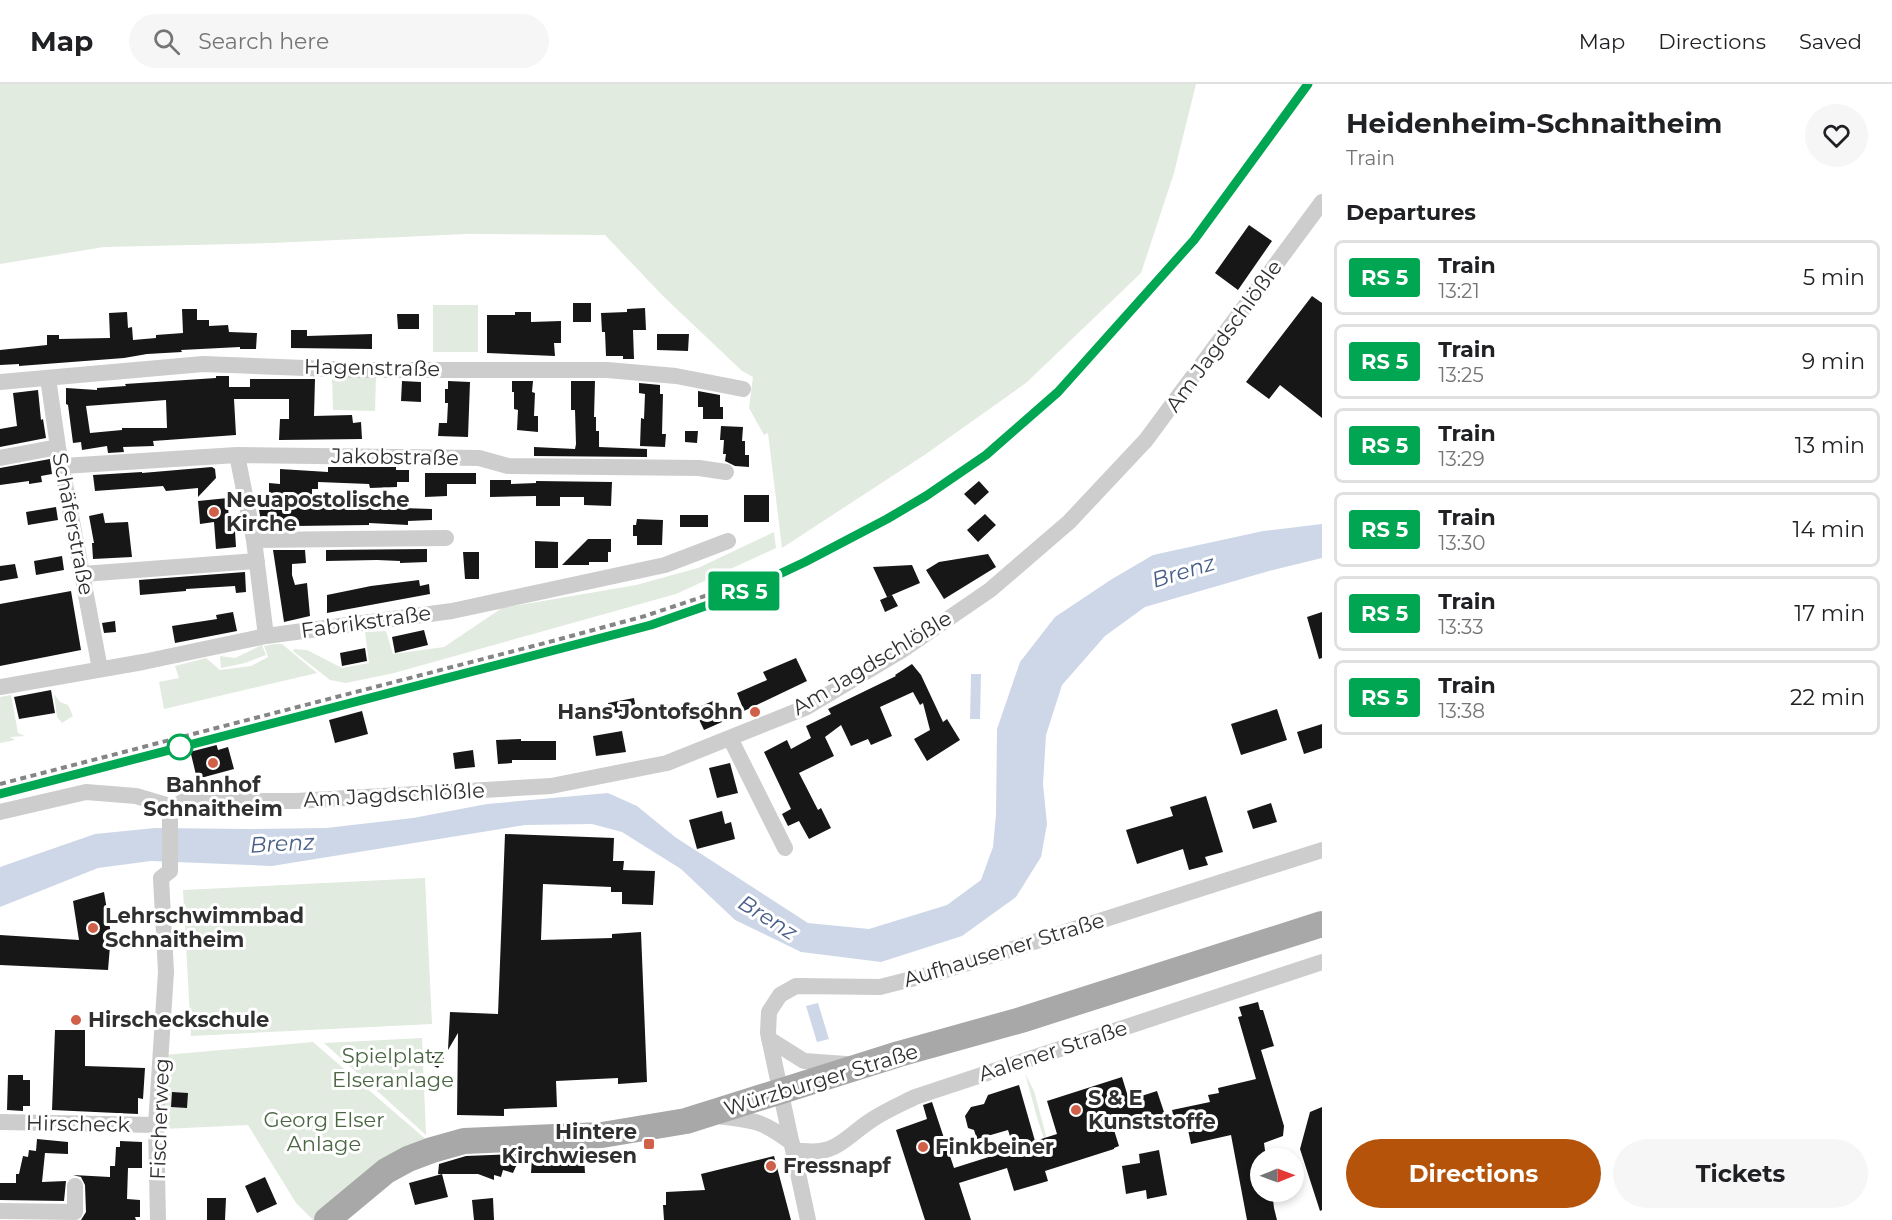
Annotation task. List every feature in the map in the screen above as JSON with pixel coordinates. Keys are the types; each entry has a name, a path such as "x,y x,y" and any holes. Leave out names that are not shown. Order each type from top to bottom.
{"main road":[{"name":"Würzburger Straße","path":"332,1219 386,1171 432,1150 464,1141 602,1135 686,1121 868,1064 1021,1020 1322,924"}],"street":[{"name":"Am Jagdschlößle","path":"0,812 86,792 136,796 171,813 184,801 296,801 551,786 668,763 807,707 901,651 990,590 1069,522 1146,440 1322,202"},
{"name":"Hagenstraße","path":"0,382 202,364 356,370 607,370 676,376 743,389"},
{"name":"Schäferstraße","path":"48,378 58,447 100,669"},
{"path":"0,458 58,447"},
{"path":"237,454 254,540 267,636"},
{"name":"Jakobstraße","path":"63,466 237,454 479,458 508,466 699,468 726,472"},
{"path":"254,540 446,538"},
{"name":"Fabrikstraße","path":"0,687 267,636 463,608 665,565 728,541"},
{"path":"83,574 256,561"},
{"path":"730,738 785,848"},
{"name":"Fischerweg","path":"158,1220 156,1125 166,972 161,878 170,871 171,813"},
{"name":"Aufhausener Straße","path":"781,1093 768,1033 769,1012 780,995 796,986 880,987 943,971 1322,850"},
{"name":"Aalener Straße","path":"793,1147 824,1152 836,1148 871,1120 915,1097 1322,963"},
{"path":"769,1039 804,1061 868,1064"},
{"path":"781,1093 808,1220"},
{"path":"707,1115 763,1123 793,1147"},
{"name":"Hirscheck","path":"0,1122 156,1125"},
{"path":"0,1211 75,1212 75,1186"}],"green space":[{"path":"0,84 1196,84 1174,173 1141,273 1026,383 926,454 782,548 768,433 764,435 749,408 753,377 742,371 662,295 605,235 467,234 272,243 104,247 0,264"},
{"path":"433,305 478,305 478,352 433,352"},
{"path":"332,376 376,376 375,411 333,410"},
{"path":"774,532 776,548 676,594 394,673 346,683 330,680 293,651 294,649 307,650 342,668 369,663 365,632 386,631 393,654 444,647 502,608 636,585 698,568"},
{"path":"282,644 317,673 164,709 159,682 179,678 175,666 206,658 220,670 251,666 268,657 264,646"},
{"path":"262,645 266,655 245,663 221,668 220,656 235,658"},
{"path":"54,694 60,702 68,705 73,716 62,723 57,717"},
{"path":"11,695 18,733 25,736 10,737 15,740 0,743 0,697"},
{"path":"425,878 432,1024 191,1036 183,890"},
{"name":"Spielplatz Elseranlage","path":"422,1038 426,1135 324,1043"},
{"name":"Georg Elser Anlage","path":"313,1042 429,1142 324,1220 313,1220 296,1203 248,1125 164,1129 164,1055"},
{"path":"1025,1073 1034,1091 1056,1173 1038,1121"}],"water":[{"name":"Brenz","path":"1322,524 1322,558 1145,607 1105,636 1062,685 1046,735 1043,784 1047,824 1041,857 1016,897 962,936 881,962 801,952 735,920 681,869 622,832 592,824 525,825 272,866 151,861 98,868 0,907 0,867 95,834 155,828 326,828 413,818 487,804 608,793 637,806 675,837 808,923 869,929 947,905 981,880 993,847 996,814 997,729 1020,662 1055,617 1153,555 1263,531"},
{"path":"971,674 981,674 980,719 970,719"},
{"path":"818,1003 829,1039 817,1042 806,1006"}],"building":[{"path":"1249,225 1272,241 1238,290 1215,273"},
{"path":"1312,296 1322,303 1322,418 1280,385 1269,399 1246,382"},
{"path":"573,303 591,303 591,322 573,322"},
{"path":"645,308 646,330 633,330 634,359 623,359 623,356 606,356 601,313 627,312 627,309"},
{"path":"182,309 197,309 197,320 209,320 209,326 228,325 229,332 257,333 256,349 240,349 240,347 181,350 182,352 124,358 19,366 19,364 0,365 0,350 47,345 47,335 59,335 59,339 110,338 109,313 127,312 128,328 132,327 133,340 183,333"},
{"path":"515,312 531,312 531,322 561,321 561,343 554,343 555,356 487,353 487,315 515,315"},
{"path":"397,314 419,314 419,329 398,329"},
{"path":"291,330 307,330 307,336 372,334 372,349 291,348"},
{"path":"657,334 689,334 688,351 657,350"},
{"path":"216,376 229,376 229,387 250,387 250,379 315,379 314,416 352,415 353,423 361,422 362,439 279,440 280,419 289,419 289,399 234,399 236,435 153,441 154,446 123,447 124,452 108,453 107,446 82,450 81,442 73,443 66,404 66,388 97,390 97,388 126,386 125,384 216,378","holes":["166,400 167,428 122,428 122,430 90,433 86,406"]},
{"path":"402,381 421,382 421,402 401,401"},
{"path":"448,381 470,382 468,437 438,436 439,423 447,423 448,403 445,403 445,389 448,389"},
{"path":"512,381 533,381 534,416 538,416 538,432 517,430 518,410 514,409"},
{"path":"571,381 595,381 594,417 596,417 596,431 599,431 599,447 647,449 647,457 534,456 534,447 575,449 575,410 571,410"},
{"path":"639,383 660,385 660,394 663,394 662,434 666,434 665,447 640,446 645,394 639,393"},
{"path":"38,390 41,420 43,419 46,438 0,447 0,429 17,426 13,393"},
{"path":"698,391 720,395 723,419 703,419 703,407 698,407"},
{"path":"721,426 743,427 742,441 745,441 745,455 749,455 749,467 735,466 725,461 724,440 720,440"},
{"path":"685,431 698,431 697,443 685,442"},
{"path":"50,459 52,474 41,476 42,482 29,484 29,481 0,485 0,468"},
{"path":"212,467 215,469 216,478 198,497 198,488 166,491 163,486 95,491 93,475"},
{"path":"328,467 396,467 396,470 409,470 409,482 397,482 397,487 370,488 369,484 318,482 318,489 312,489 312,505 432,509 432,520 408,521 408,525 369,523 369,525 295,526 295,524 269,524 269,522 261,521 259,510 269,510 269,483 280,484 280,469 328,472"},
{"path":"425,473 476,473 476,484 447,484 447,496 425,497"},
{"path":"490,480 511,480 511,484 536,483 536,481 612,482 611,506 584,505 584,497 560,497 560,506 536,506 536,496 490,497"},
{"path":"979,481 989,492 975,505 964,494"},
{"path":"744,495 769,495 769,522 744,522"},
{"path":"228,498 229,531 235,531 236,547 216,549 214,522 200,524 198,501"},
{"path":"56,507 58,520 28,525 26,512"},
{"path":"103,513 105,523 128,522 132,557 93,559 92,543 94,543 89,516"},
{"path":"985,514 996,525 978,542 967,530"},
{"path":"680,515 708,515 708,527 680,527"},
{"path":"637,519 663,520 662,545 637,545 637,536 633,536 633,525 636,525"},
{"path":"588,539 611,539 608,562 562,565"},
{"path":"535,541 558,542 558,568 535,568"},
{"path":"427,549 427,562 326,561 326,550"},
{"path":"273,550 305,550 306,563 292,564 292,575 295,585 307,583 310,616 284,622"},
{"path":"463,552 479,552 479,579 465,579"},
{"path":"988,554 996,567 944,599 926,570 939,562"},
{"path":"62,556 64,570 36,575 34,561"},
{"path":"15,564 18,578 0,581 0,566"},
{"path":"912,565 920,583 887,597 873,567"},
{"path":"245,572 246,592 236,593 235,586 140,595 139,580"},
{"path":"419,580 420,586 429,584 430,594 327,613 327,595 371,586"},
{"path":"71,591 81,650 0,666 0,604"},
{"path":"892,595 898,606 885,612 880,600"},
{"path":"233,612 237,631 175,643 172,626 217,619 216,615"},
{"path":"1322,612 1322,658 1319,659 1307,617"},
{"path":"115,621 116,632 104,633 102,623"},
{"path":"424,630 428,645 395,653 392,637"},
{"path":"365,648 367,661 342,666 340,653"},
{"path":"796,658 807,681 744,711 737,693 767,680 763,672"},
{"path":"912,664 921,675 943,722 947,719 960,740 927,761 914,739 930,730 923,703 920,705 913,692 880,707 892,736 871,745 868,739 851,746 841,725 825,737 834,756 799,773 818,810 821,808 831,828 809,839 799,821 788,826 782,814 791,809 764,752 787,740 791,749 811,738 806,726 831,714 828,709 896,676"},
{"path":"51,690 55,713 19,719 14,697"},
{"path":"634,698 636,709 610,714 608,703"},
{"path":"713,701 722,722 704,730 694,709"},
{"path":"1277,709 1287,740 1241,755 1231,724"},
{"path":"362,711 368,734 335,743 329,720"},
{"path":"1322,724 1322,748 1304,754 1297,732"},
{"path":"622,731 626,752 596,756 593,736"},
{"path":"521,739 521,741 556,741 556,760 512,760 512,763 498,764 496,740"},
{"name":"Bahnhof Schnaitheim","path":"216,743 218,750 228,747 234,769 197,779 190,750"},
{"path":"473,750 475,767 455,769 453,753"},
{"path":"730,763 738,793 717,798 709,768"},
{"path":"1206,796 1223,852 1205,857 1208,865 1189,870 1183,849 1137,864 1126,830 1173,816 1170,807"},
{"path":"1271,803 1277,822 1253,829 1247,811"},
{"path":"722,811 725,824 731,822 735,839 697,849 689,820"},
{"path":"505,834 614,838 613,861 624,861 623,870 655,871 653,905 622,904 622,892 611,892 611,887 543,884 541,940 612,938 612,934 641,932 647,1082 618,1084 618,1078 556,1081 557,1107 504,1109 504,1116 457,1115 458,1033 448,1050 450,1012 498,1014"},
{"path":"104,892 111,934 108,970 0,965 0,935 79,940 73,901"},
{"path":"1258,1002 1260,1010 1263,1010 1274,1046 1261,1050 1284,1126 1283,1136 1264,1143 1265,1148 1250,1148 1250,1202 1273,1202 1277,1220 1247,1220 1231,1135 1191,1144 1186,1120 1175,1122 1172,1110 1210,1102 1208,1095 1219,1093 1218,1088 1256,1079 1238,1017 1242,1016 1239,1007"},
{"path":"55,1030 85,1030 85,1066 145,1068 143,1099 138,1098 138,1114 52,1110"},
{"path":"434,1052 444,1058 438,1068 428,1063"},
{"path":"8,1075 23,1075 23,1080 30,1080 30,1106 23,1106 23,1111 7,1110"},
{"path":"1122,1077 1129,1100 1157,1091 1165,1115 1114,1130 1119,1146 1045,1171 1048,1181 1014,1191 1007,1168 959,1183 971,1220 925,1220 896,1130 927,1119 923,1105 932,1102 954,1168 1014,1149 1008,1130 977,1139 974,1130 968,1128 965,1116 971,1107 984,1104 988,1095 1019,1085 1035,1141 1057,1134 1047,1101"},
{"path":"172,1092 188,1093 187,1108 171,1107"},
{"path":"1322,1107 1322,1210 1320,1211 1304,1161 1304,1148 1300,1148 1310,1112"},
{"path":"37,1139 68,1142 68,1154 45,1153 42,1182 66,1181 64,1201 0,1200 0,1183 16,1183 16,1174 19,1174 23,1156 28,1157 29,1150 36,1151"},
{"path":"120,1141 142,1142 142,1168 128,1168 127,1199 140,1200 140,1217 135,1217 136,1220 81,1220 86,1212 85,1185 81,1177 73,1175 110,1177 110,1166 115,1166 116,1147 120,1147"},
{"path":"1159,1150 1167,1195 1147,1199 1146,1190 1126,1194 1122,1166 1140,1163 1139,1154"},
{"path":"521,1155 513,1173 503,1170 501,1177 494,1175 494,1180 478,1174 438,1174 439,1164 466,1156"},
{"path":"774,1156 791,1220 664,1220 663,1205 666,1205 666,1192 705,1190 701,1174"},
{"path":"532,1158 584,1158 585,1173 531,1173"},
{"path":"442,1174 448,1197 415,1205 409,1183"},
{"path":"265,1177 277,1204 257,1213 245,1186"},
{"path":"207,1198 226,1198 225,1220 207,1220"},
{"path":"493,1198 494,1220 474,1220 472,1200"}],"railway":[{"path":"0,794 650,625 731,597 868,530 925,496 986,455 1058,392 1194,240 1308,84"},
{"path":"0,784 549,642 645,616 735,586"}],"train":[{"path":"0,794 651,625 731,597 868,530 926,496 986,455 1058,392 1194,240 1308,84"}],"place":[{"name":"Neuapostolische Kirche","path":"214,512"},
{"name":"Hans Jontofsohn","path":"755,712"},
{"name":"Bahnhof Schnaitheim","path":"213,763"},
{"name":"Lehrschwimmbad Schnaitheim","path":"93,928"},
{"name":"Hirscheckschule","path":"76,1020"},
{"name":"S & E Kunststoffe","path":"1076,1110"},
{"name":"Hintere Kirchwiesen","path":"649,1144"},
{"name":"Finkbeiner","path":"923,1147"},
{"name":"Fressnapf","path":"771,1166"}]}
